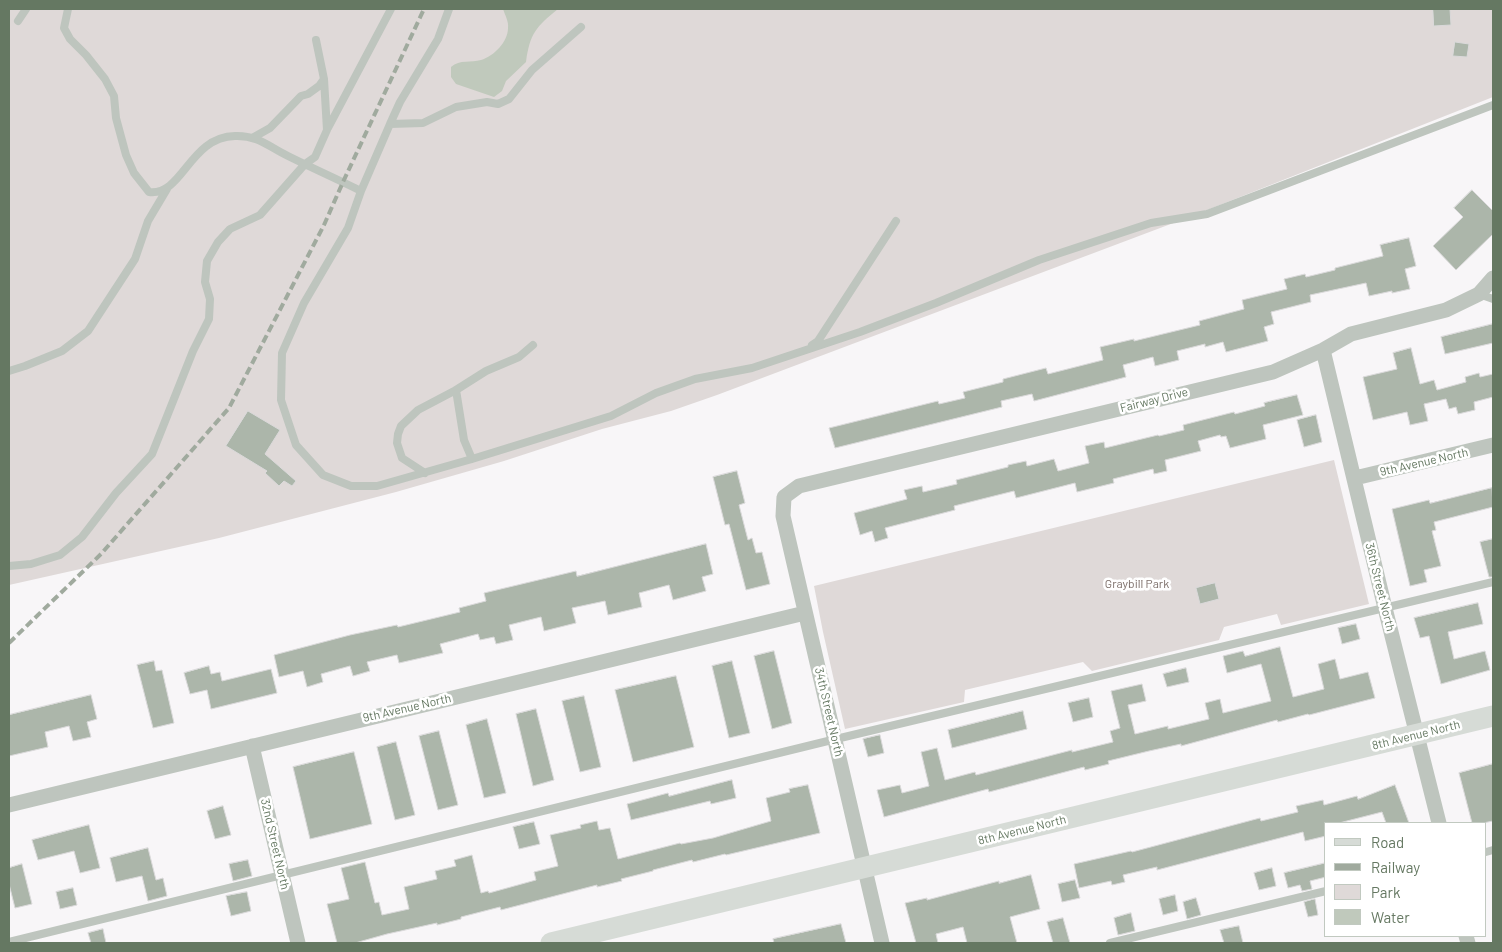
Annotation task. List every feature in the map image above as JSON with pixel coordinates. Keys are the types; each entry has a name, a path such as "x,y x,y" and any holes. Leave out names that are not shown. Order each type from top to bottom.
{"street":[{"name":"Fairway Drive","path":"799,486 1273,372 1323,350 1351,334 1446,310 1486,296 1493,278"},
{"name":"36th Street North","path":"1323,350 1439,822"},
{"name":"9th Avenue North","path":"1355,478 1493,445"},
{"name":"34th Street North","path":"799,486 784,497 783,516 882,943"},
{"name":"9th Avenue North","path":"9,805 805,613"},
{"name":"8th Avenue North","path":"551,943 1493,716"},
{"name":"32nd Street North","path":"252,746 298,943"}],"lane":[{"path":"18,21 26,9"},
{"path":"68,9 64,28 70,40 86,55 105,79 114,96 116,118 126,155 134,173 149,192 156,193 167,189"},
{"path":"9,566 31,564 60,555 82,538 116,492 152,454 193,351 209,319 210,299 205,282 207,262 218,242 230,230 260,215 305,164 315,157 327,130 391,9"},
{"path":"449,9 438,39 400,102 361,191 348,228 304,303 282,353 281,400 296,445 323,475 351,486 377,486 611,416 656,394 694,379 752,368 860,332 936,304 1039,260 1151,223 1207,214 1493,104"},
{"path":"390,124 423,123 456,107 487,102 498,104 509,99 532,70 580,27"},
{"path":"316,40 324,79 327,130"},
{"path":"254,137 270,128 300,96 308,94 319,86 324,79"},
{"path":"9,371 62,351 88,331 135,259 148,221 167,189 191,160 216,139 234,136 254,137 288,156 361,191"},
{"path":"806,349 818,341 896,221"},
{"path":"425,473 402,458 397,443 401,426 418,410 456,390 486,371 519,357 533,345"},
{"path":"456,390 464,440 472,459"},
{"path":"9,942 836,739 1493,582"},
{"path":"1110,943 1324,891"}],"green space":[{"path":"9,9 1493,9 1493,97 1192,216 671,411 602,429 504,461 396,492 219,538 9,585"},
{"name":"Graybill Park","path":"1334,460 1369,604 1281,625 1277,614 1224,627 1219,640 1092,671 1083,662 965,690 964,702 845,729 814,586"}],"water":[{"path":"503,9 558,9 535,31 526,62 506,81 502,91 494,97 456,84 451,77 451,67 458,63 486,58 503,43 508,26"}],"building":[{"path":"1433,9 1450,9 1451,25 1434,26"},
{"path":"1455,42 1469,44 1467,57 1453,56"},
{"path":"1472,190 1493,211 1493,234 1456,270 1433,246 1463,217 1454,208"},
{"path":"1409,238 1416,266 1405,269 1410,289 1369,296 1366,283 1310,295 1311,302 1271,312 1274,324 1264,327 1268,341 1226,352 1223,342 1205,347 1205,344 1177,351 1179,360 1155,366 1153,357 1123,365 1126,377 1034,401 1032,394 1001,401 1002,407 835,448 829,428 938,401 939,404 965,398 963,392 1003,382 1003,379 1046,368 1048,374 1103,360 1100,347 1200,325 1199,321 1244,309 1242,300 1287,289 1284,279 1305,274 1306,277 1383,256 1380,245"},
{"path":"1493,324 1493,343 1445,354 1441,337"},
{"path":"1411,348 1420,384 1434,380 1437,390 1466,382 1465,377 1479,373 1480,377 1493,374 1493,397 1474,402 1475,410 1458,414 1456,407 1449,409 1446,399 1424,404 1428,421 1410,425 1407,412 1373,420 1363,377 1397,369 1393,353"},
{"path":"1297,395 1303,415 1263,425 1266,439 1230,448 1226,436 1221,437 1220,435 1198,441 1201,451 1165,460 1167,471 1154,474 1153,469 1113,479 1114,483 1077,492 1075,483 1016,498 1014,491 954,506 955,510 885,528 888,538 875,542 872,531 860,535 854,513 907,499 904,490 922,486 923,492 957,484 956,480 1026,461 1027,466 1054,459 1058,471 1089,463 1085,446 1104,442 1105,448 1184,430 1183,425 1234,412 1235,414 1265,406 1264,403"},
{"path":"248,411 280,430 265,454 296,481 292,486 284,481 279,486 265,473 267,471 226,446"},
{"path":"1316,415 1322,442 1304,447 1297,420"},
{"path":"737,471 745,503 739,505 748,540 752,538 756,553 762,552 770,584 746,590 729,524 725,525 713,477"},
{"path":"1492,488 1493,507 1434,522 1436,530 1432,531 1441,566 1424,570 1427,582 1410,586 1392,509 1429,500 1430,503"},
{"path":"1493,539 1493,577 1489,577 1480,542"},
{"path":"706,544 713,574 702,577 706,591 673,600 669,585 639,593 642,607 608,615 605,601 572,608 576,623 544,631 541,617 509,625 513,640 496,644 494,637 480,640 478,634 440,644 443,653 399,663 397,655 367,662 370,671 353,676 350,666 321,674 323,682 307,687 303,671 279,677 274,655 350,635 397,625 398,627 460,612 459,608 486,601 484,593 576,571 577,576"},
{"path":"1215,583 1219,599 1200,604 1196,588"},
{"path":"1478,603 1483,624 1448,632 1454,659 1485,651 1490,670 1441,684 1429,636 1420,638 1414,618"},
{"path":"1356,624 1360,639 1342,644 1338,628"},
{"path":"1280,647 1293,697 1324,689 1318,664 1335,659 1340,679 1368,672 1375,698 1278,722 1277,720 1181,746 1181,744 1108,761 1109,764 1085,770 1084,767 989,792 988,789 884,817 877,790 900,785 902,793 929,786 921,752 937,748 945,780 975,772 976,775 1072,750 1072,752 1113,742 1110,731 1120,728 1111,691 1142,684 1146,701 1128,705 1135,734 1168,726 1168,729 1209,719 1205,703 1220,699 1223,713 1271,701 1261,664 1227,673 1223,656 1243,651 1245,656"},
{"path":"774,651 792,723 772,729 754,656"},
{"path":"154,661 156,671 162,670 174,723 153,728 137,665"},
{"path":"732,661 750,733 729,738 712,666"},
{"path":"209,666 211,674 220,672 222,681 271,669 277,693 211,709 207,690 190,694 184,673"},
{"path":"1186,668 1189,682 1167,687 1163,674"},
{"path":"676,676 694,747 633,762 615,690"},
{"path":"91,695 97,719 87,722 91,737 73,741 69,726 45,732 48,747 9,756 9,715"},
{"path":"584,696 601,767 580,772 562,701"},
{"path":"1089,698 1093,717 1073,722 1068,703"},
{"path":"536,709 554,780 533,786 516,714"},
{"path":"1023,711 1027,729 952,748 948,730"},
{"path":"487,719 506,793 484,798 466,725"},
{"path":"439,731 458,805 438,810 419,736"},
{"path":"880,735 884,753 868,757 863,739"},
{"path":"396,742 415,815 395,820 377,747"},
{"path":"354,752 372,824 310,839 293,767"},
{"path":"1493,764 1493,821 1472,822 1459,773"},
{"path":"732,780 736,798 711,804 710,801 631,820 627,804 668,793 669,796"},
{"path":"808,785 820,833 693,862 692,860 621,879 622,881 597,887 597,885 501,910 500,907 437,925 437,923 355,943 337,943 327,904 349,899 341,868 365,862 375,903 379,902 382,915 409,909 404,887 437,879 435,871 456,866 454,860 472,855 481,893 488,891 489,893 536,880 534,872 558,866 550,835 581,828 580,825 597,821 599,830 610,828 618,859 680,843 713,838 771,821 766,798 790,792 789,789"},
{"path":"1395,785 1409,822 1386,822 1382,812 1343,822 1324,822 1324,836 1305,841 1303,832 1157,870 1157,867 1123,875 1125,882 1112,885 1111,881 1079,888 1074,864 1132,852 1260,818 1261,821 1298,812 1296,806 1323,800 1324,805 1357,796 1358,799"},
{"path":"223,806 231,835 215,839 207,811"},
{"path":"534,822 540,844 519,849 513,827"},
{"path":"89,825 100,868 80,873 74,851 38,860 32,840"},
{"path":"148,848 156,880 163,878 167,896 148,901 142,876 116,882 110,858"},
{"path":"248,860 252,876 233,881 229,864"},
{"path":"1324,863 1324,878 1310,881 1312,889 1302,891 1300,885 1288,888 1284,873"},
{"path":"22,864 32,904 15,908 9,884 9,868"},
{"path":"1272,868 1276,886 1259,890 1254,873"},
{"path":"1031,875 1040,909 1010,917 1017,943 967,943 963,927 936,934 938,943 916,943 905,903 927,898 927,900 999,881 999,883"},
{"path":"1075,880 1080,898 1062,902 1058,884"},
{"path":"73,888 77,905 60,909 56,892"},
{"path":"247,892 251,911 231,916 226,896"},
{"path":"1175,895 1178,911 1163,915 1159,899"},
{"path":"1196,898 1201,915 1187,919 1183,902"},
{"path":"1315,899 1318,915 1308,917 1304,902"},
{"path":"1131,913 1135,931 1118,935 1114,918"},
{"path":"1063,918 1070,943 1053,943 1047,922"},
{"path":"841,924 846,943 774,943 773,939"},
{"path":"1239,926 1243,943 1224,943 1220,930"},
{"path":"103,929 106,943 91,943 88,933"}],"railway":[{"path":"9,643 101,554 229,408 324,225 424,9"}]}
